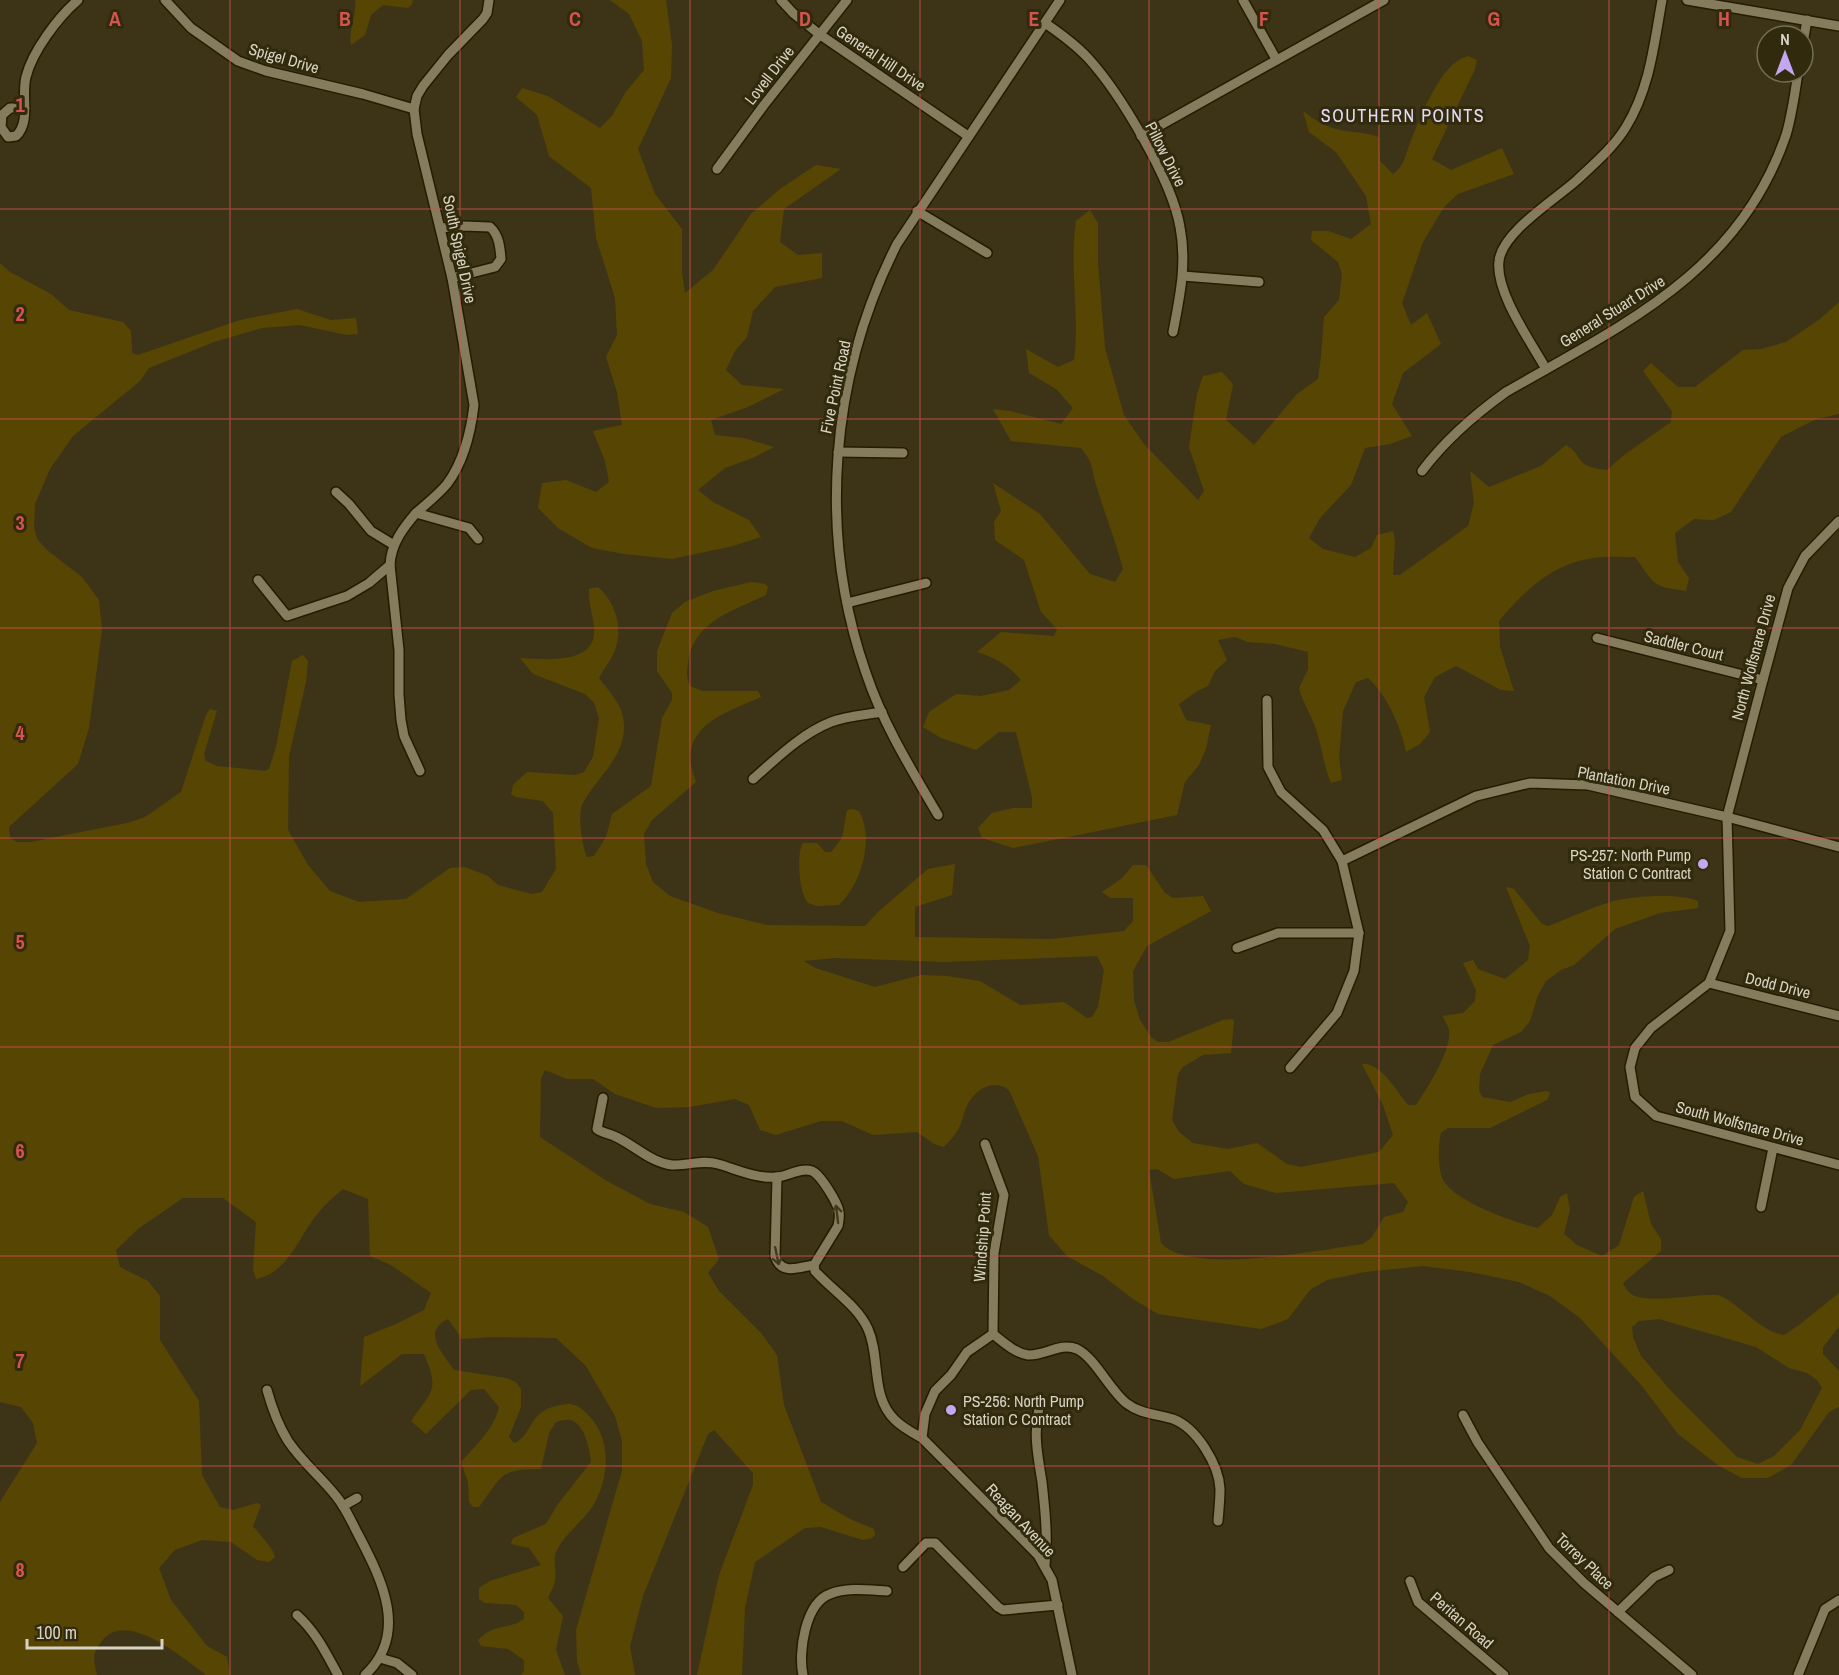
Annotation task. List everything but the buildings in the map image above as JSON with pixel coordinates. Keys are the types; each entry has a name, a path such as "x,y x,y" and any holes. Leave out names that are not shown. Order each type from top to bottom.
{"street":[{"path":"25,108 25,84 28,70 52,29 78,0"},
{"name":"Spigel Drive","path":"165,0 191,28 238,61 266,71 363,94 414,109"},
{"path":"414,109 417,96 423,86 448,55 483,19 487,13 489,0"},
{"name":"General Hill Drive","path":"781,0 793,14 819,34 968,136"},
{"name":"Lovell Drive","path":"717,169 847,0"},
{"name":"Five Point Road","path":"938,815 891,733 865,672 847,603 839,561 835,494 843,410 862,331 886,266 917,212 1060,0"},
{"path":"1243,0 1276,59"},
{"path":"1141,136 1384,0"},
{"path":"1546,369 1502,288 1498,263 1500,253 1522,225 1608,150 1626,127 1647,80 1662,0"},
{"path":"1687,0 1839,26"},
{"path":"1806,24 1807,20"},
{"name":"Pillow Drive","path":"1045,23 1062,34 1089,59 1118,96 1141,136 1176,210 1183,252 1183,276 1173,332"},
{"name":"General Stuart Drive","path":"1422,471 1465,423 1506,392 1652,306 1696,271 1732,232 1764,182 1791,117 1796,84"},
{"name":"South Spigel Drive","path":"414,109 417,134 452,278 473,393 472,420 456,471 440,492 405,526 394,545 390,565 399,650 401,720 404,736 420,771"},
{"path":"917,212 987,253"},
{"path":"441,228 490,227 496,234 500,248 501,259 495,267 452,278"},
{"path":"1183,276 1259,282"},
{"path":"838,452 903,453"},
{"path":"336,492 349,504 370,531 394,545"},
{"path":"416,513 469,528 478,539"},
{"name":"North Wolfsnare Drive","path":"1727,817 1788,588 1805,556 1839,521"},
{"path":"258,580 287,616 348,596 369,583 390,565"},
{"path":"847,603 926,583"},
{"name":"Saddler Court","path":"1597,638 1762,680"},
{"path":"1267,700 1268,767 1281,792 1323,830 1342,861 1359,933 1354,971 1337,1013 1290,1068"},
{"path":"753,779 803,736 818,728 834,721 882,712"},
{"name":"Plantation Drive","path":"1342,861 1476,796 1530,783 1588,785 1727,817 1839,847"},
{"path":"1709,983 1730,931 1727,817"},
{"path":"1237,948 1278,933 1359,933"},
{"name":"Dodd Drive","path":"1709,983 1839,1016"},
{"name":"South Wolfsnare Drive","path":"1709,983 1651,1028 1635,1048 1630,1067 1635,1097 1656,1116 1839,1165"},
{"path":"603,1098 597,1129 659,1161 677,1165 705,1162 735,1171 777,1177 800,1170 814,1171 819,1175 838,1206 840,1218 838,1226 814,1265 786,1269 777,1262 775,1256 777,1177"},
{"name":"Windship Point","path":"986,1144 1004,1195 993,1253 993,1334"},
{"path":"1761,1207 1773,1148"},
{"name":"Reagan Avenue","path":"814,1265 815,1272 853,1308 867,1327 875,1355 879,1389 887,1410 900,1424 922,1438 1038,1556 1045,1566 1052,1580 1072,1675"},
{"path":"922,1438 925,1414 935,1392 951,1375 967,1352 993,1334 1027,1355 1060,1347 1075,1348 1085,1355 1125,1403 1147,1414 1179,1422 1202,1444 1215,1467 1220,1489 1218,1521"},
{"path":"267,1390 277,1420 287,1440 343,1506 379,1574 389,1614 387,1636 380,1658 365,1675"},
{"path":"1039,1408 1035,1440 1047,1536 1045,1566"},
{"name":"Torrey Place","path":"1463,1415 1478,1443 1549,1548 1618,1612 1692,1675"},
{"path":"343,1506 357,1498"},
{"path":"903,1568 926,1543 935,1543 998,1607 1004,1610 1058,1605"},
{"path":"1618,1612 1654,1577 1669,1570"},
{"name":"Peritan Road","path":"1410,1581 1418,1602 1503,1675"},
{"path":"803,1675 802,1641 812,1614 822,1598 827,1594 851,1590 887,1591"},
{"path":"1798,1675 1825,1609 1839,1600"},
{"path":"297,1616 309,1626 338,1675"},
{"path":"380,1658 398,1663 412,1675"}],"shaded area":[{"path":"355,0 413,0 408,8 383,5 371,15 365,35 351,45"},
{"path":"610,0 666,0 672,45 671,78 638,149 655,194 682,229 682,273 685,293 713,270 751,214 780,189 816,165 841,169 784,209 780,242 798,255 822,253 822,278 775,287 753,311 747,337 735,351 726,370 742,385 784,389 748,407 711,420 715,435 743,438 774,447 725,468 698,490 713,502 749,520 761,537 733,546 672,559 592,548 558,528 538,508 542,483 566,480 596,492 609,482 605,461 593,431 622,425 617,392 606,357 617,335 615,298 596,238 591,188 549,156 537,115 516,97 522,88 548,96 600,128 612,116 625,93 644,70 642,41 629,14"},
{"path":"1468,56 1477,60 1475,69 1432,159 1451,170 1502,148 1514,174 1458,194 1444,207 1423,242 1402,303 1411,325 1427,313 1441,344 1403,373 1392,404 1412,436 1390,444 1365,448 1351,485 1320,518 1309,538 1323,549 1355,557 1371,548 1377,535 1393,531 1395,540 1393,575 1400,575 1468,526 1474,503 1470,471 1489,487 1541,466 1566,445 1585,465 1607,470 1671,422 1672,411 1643,371 1651,363 1678,387 1695,387 1743,350 1761,349 1786,342 1820,319 1839,302 1839,414 1816,419 1781,437 1731,512 1714,520 1694,519 1675,533 1678,562 1689,578 1686,591 1654,582 1635,557 1603,557 1578,561 1540,580 1518,599 1499,621 1500,647 1514,691 1501,690 1456,666 1435,677 1424,697 1430,732 1420,744 1406,752 1397,722 1381,693 1368,678 1356,682 1343,711 1339,758 1342,780 1331,783 1315,726 1299,688 1308,669 1308,652 1275,644 1248,642 1235,637 1218,640 1227,660 1215,671 1208,686 1179,704 1186,720 1211,725 1206,749 1199,765 1185,782 1177,815 1013,848 982,838 978,828 992,813 1013,808 1032,808 1032,797 1016,732 999,732 976,750 941,738 923,727 929,712 956,694 981,696 1009,690 1021,680 1001,663 977,652 1001,632 1054,636 1057,629 1041,612 1024,560 995,540 994,522 1001,511 993,483 1040,514 1090,574 1115,582 1123,569 1091,464 1081,448 1011,441 993,409 1061,424 1073,408 1056,389 1029,373 1026,349 1058,367 1074,360 1076,221 1090,210 1098,223 1098,263 1105,348 1124,415 1144,444 1198,500 1204,491 1189,447 1197,394 1203,376 1222,372 1233,384 1226,420 1254,445 1297,394 1318,379 1324,317 1339,300 1342,274 1338,262 1311,240 1312,231 1328,231 1351,239 1371,224 1366,196 1336,152 1309,132 1303,111 1331,127 1379,137 1380,161 1393,174 1402,164 1414,132 1440,80 1458,60"},
{"path":"0,263 10,272 51,294 69,310 123,322 131,331 132,353 138,355 240,320 297,309 331,320 356,318 358,334 347,335 300,325 262,328 214,342 149,368 140,381 73,436 50,469 35,504 34,527 37,539 47,550 82,577 99,600 102,630 89,728 78,764 9,827 10,838 17,842 31,842 127,823 145,817 181,792 210,709 217,711 204,754 206,761 217,766 265,771 269,769 276,747 292,661 303,655 308,661 306,682 289,756 288,830 308,865 330,891 359,902 406,899 450,868 465,867 488,876 498,885 531,894 542,892 556,869 553,813 543,801 515,797 511,794 513,785 527,772 575,775 584,772 593,757 599,718 594,703 585,694 533,674 520,658 563,658 575,656 584,651 591,645 594,635 589,589 598,587 608,598 617,619 618,635 614,652 599,678 619,706 624,730 617,753 581,808 583,846 587,857 594,856 606,837 612,814 651,786 662,718 672,700 672,693 657,671 657,651 672,613 685,602 713,591 751,582 765,584 768,587 766,595 716,619 697,637 691,649 687,672 690,686 702,691 758,691 761,697 726,712 706,726 698,735 692,745 690,758 696,782 652,820 644,834 646,864 653,882 670,896 718,913 767,925 865,926 928,869 955,864 952,895 915,907 915,937 1052,939 1124,931 1133,921 1133,898 1110,898 1102,892 1121,879 1133,865 1146,865 1165,893 1173,898 1203,896 1211,911 1147,946 1133,971 1134,1000 1140,1020 1152,1038 1158,1042 1168,1042 1223,1020 1233,1019 1234,1022 1231,1053 1203,1055 1183,1067 1178,1074 1172,1120 1179,1132 1193,1143 1228,1149 1257,1143 1287,1164 1301,1167 1379,1152 1393,1135 1383,1105 1362,1064 1376,1068 1388,1079 1408,1105 1416,1105 1438,1069 1447,1048 1449,1030 1443,1016 1463,1013 1475,1001 1476,990 1463,963 1473,960 1478,969 1505,979 1528,960 1530,946 1506,887 1514,889 1542,924 1548,926 1598,906 1623,899 1669,896 1690,898 1698,901 1698,908 1660,913 1615,929 1574,965 1561,970 1546,981 1538,995 1530,1021 1521,1032 1493,1045 1480,1074 1479,1090 1482,1097 1510,1102 1529,1094 1547,1091 1550,1093 1547,1100 1490,1128 1448,1128 1441,1133 1439,1159 1442,1179 1453,1191 1475,1205 1502,1217 1538,1228 1552,1215 1560,1197 1567,1193 1570,1210 1564,1234 1577,1245 1602,1256 1619,1245 1634,1197 1643,1191 1651,1224 1661,1239 1661,1251 1623,1283 1635,1296 1653,1299 1716,1295 1730,1301 1765,1328 1784,1335 1839,1293 1839,1327 1823,1347 1823,1354 1839,1371 1839,1407 1829,1412 1791,1465 1768,1478 1742,1478 1719,1466 1678,1434 1642,1386 1580,1318 1550,1296 1519,1282 1470,1272 1423,1266 1365,1272 1327,1280 1310,1290 1288,1319 1261,1329 1158,1314 1133,1299 1103,1276 1067,1256 1049,1235 1038,1156 1009,1090 1004,1087 987,1086 977,1092 967,1105 954,1136 944,1147 934,1144 917,1132 873,1135 842,1121 821,1121 776,1135 760,1130 749,1105 735,1099 689,1107 656,1108 615,1094 593,1079 567,1079 545,1070 541,1079 540,1137 607,1181 650,1204 684,1212 708,1227 719,1259 708,1273 719,1291 761,1333 777,1355 784,1405 821,1502 850,1519 874,1529 875,1535 872,1538 863,1540 821,1527 805,1528 755,1562 745,1608 742,1675 697,1675 719,1575 753,1485 753,1473 714,1430 708,1434 643,1596 630,1646 635,1675 581,1675 577,1661 576,1630 622,1471 622,1441 615,1416 586,1366 556,1338 462,1339 448,1319 440,1324 435,1337 440,1350 454,1370 506,1378 516,1382 521,1389 521,1407 509,1437 514,1443 524,1436 535,1419 547,1409 572,1404 591,1418 598,1428 605,1450 605,1474 598,1497 560,1544 555,1557 555,1581 548,1598 563,1616 556,1650 565,1675 521,1675 524,1671 524,1660 508,1649 481,1646 478,1640 484,1635 524,1619 524,1612 516,1605 485,1603 479,1599 479,1588 490,1581 541,1565 529,1548 511,1544 513,1538 546,1524 558,1504 591,1462 588,1444 583,1431 575,1422 563,1420 556,1422 549,1433 541,1469 517,1470 503,1476 479,1507 473,1507 469,1502 468,1482 461,1462 489,1430 499,1407 484,1389 471,1390 426,1434 411,1421 431,1390 432,1376 424,1354 402,1354 360,1386 364,1337 424,1310 431,1293 391,1265 370,1256 368,1199 343,1189 319,1212 285,1261 277,1269 256,1279 253,1270 256,1222 223,1198 183,1198 138,1229 116,1250 120,1267 148,1281 160,1296 160,1340 199,1401 202,1475 220,1507 233,1510 257,1503 261,1505 253,1526 275,1557 269,1562 257,1560 231,1542 202,1540 175,1550 159,1568 171,1600 207,1646 227,1657 230,1675 205,1675 168,1647 139,1633 125,1630 112,1633 96,1649 94,1656 97,1675 0,1675 0,1502 37,1443 33,1423 21,1407 0,1402","holes":["1097,956 1104,970 1098,1007 1092,1017 1087,1018 1064,1002 1020,1005 980,981 921,975 875,987 815,968 804,961 835,958 945,962","1157,1169 1174,1179 1230,1171 1244,1184 1276,1193 1394,1183 1408,1202 1403,1212 1384,1217 1372,1237 1363,1244 1256,1258 1199,1258 1176,1253 1161,1243 1149,1170","1659,1319 1756,1347 1789,1368 1807,1373 1817,1380 1822,1388 1800,1430 1774,1456 1758,1464 1737,1457 1672,1392 1641,1356 1633,1337 1632,1327 1639,1321"]},
{"path":"847,810 859,811 866,835 863,861 854,885 839,905 817,906 808,903 802,891 800,873 803,843 817,843 825,852 831,852 842,838"}],"place":[{"name":"PS-257: North Pump Station C Contract","path":"1703,864"},
{"name":"PS-256: North Pump Station C Contract","path":"951,1410"}],"district":[{"name":"SOUTHERN POINTS","path":"1403,116"}]}
